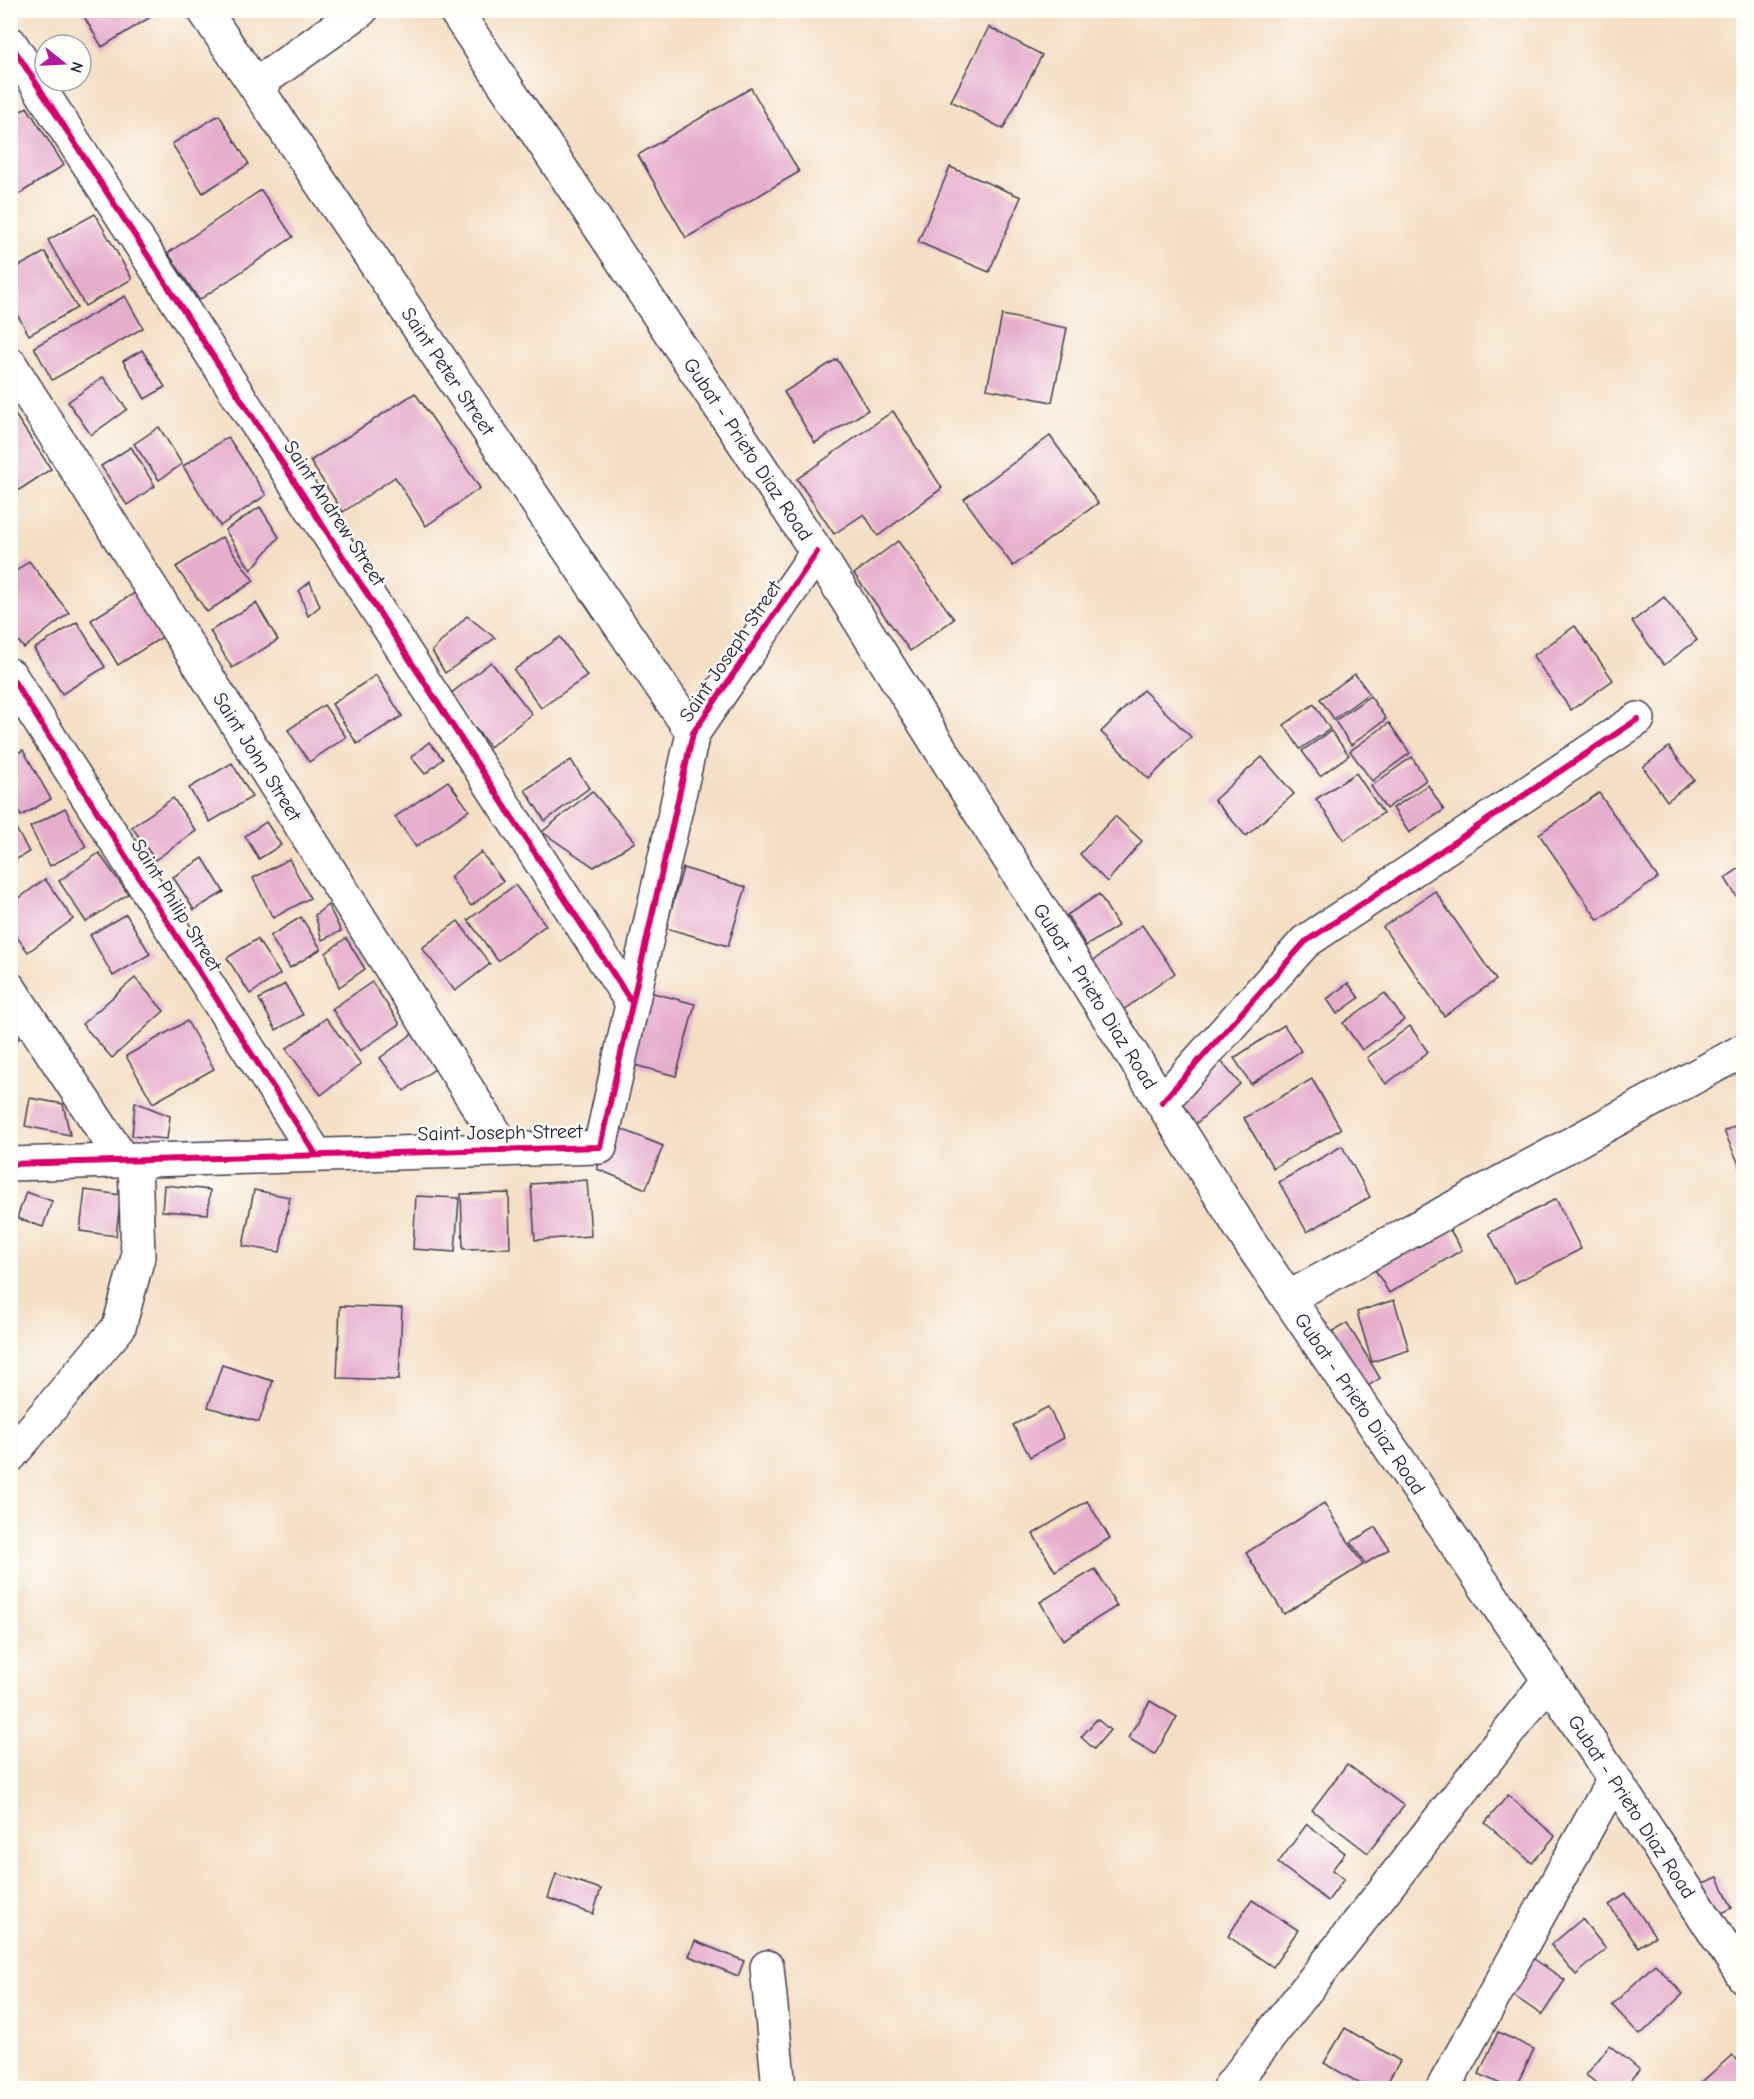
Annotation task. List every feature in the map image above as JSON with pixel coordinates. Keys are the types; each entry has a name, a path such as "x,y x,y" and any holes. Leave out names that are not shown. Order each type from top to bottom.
{"street":[{"name":"Saint Peter Street","path":"204,10 693,733"},
{"path":"256,85 361,10"},
{"name":"Gubat - Prieto Diaz Road","path":"455,10 817,552 1162,1102 1288,1298 1549,1680 1743,1977"},
{"name":"Saint Andrew Street","path":"10,43 631,1001"},
{"name":"Saint John Street","path":"10,364 505,1149"},
{"name":"Saint Joseph Street","path":"10,1164 600,1147 693,733 817,552"},
{"name":"Saint Philip Street","path":"10,675 315,1154"},
{"path":"1162,1102 1305,942 1638,719"},
{"path":"10,989 128,1159 138,1257 119,1327 10,1456"},
{"path":"1288,1298 1743,1050"},
{"path":"1229,2088 1549,1680"},
{"path":"1443,2088 1614,1779"},
{"path":"767,1967 779,2088"}],"building":[{"path":"80,10 162,10 102,47"},
{"path":"989,27 1042,55 1003,129 951,101"},
{"path":"751,88 799,172 686,238 638,155"},
{"path":"27,107 64,165 10,200 10,118"},
{"path":"219,115 249,164 203,193 172,144"},
{"path":"950,167 1021,197 989,272 918,242"},
{"path":"261,190 293,237 199,300 168,253"},
{"path":"95,214 132,279 85,306 48,240"},
{"path":"45,252 77,308 29,335 10,302 10,271"},
{"path":"125,296 143,328 52,380 34,347"},
{"path":"1002,315 1067,328 1052,402 987,389"},
{"path":"142,350 165,387 145,399 123,361"},
{"path":"837,359 868,410 815,443 784,392"},
{"path":"103,377 127,409 91,435 68,402"},
{"path":"415,393 480,488 426,526 395,477 343,512 310,461"},
{"path":"10,407 51,469 10,496"},
{"path":"893,411 942,488 878,536 864,514 834,534 797,479"},
{"path":"159,427 182,464 159,480 134,444"},
{"path":"1050,436 1098,503 1013,566 964,499"},
{"path":"228,437 266,495 220,526 183,466"},
{"path":"131,447 155,486 127,505 101,466"},
{"path":"260,507 279,537 251,570 225,530"},
{"path":"222,537 254,581 207,612 176,567"},
{"path":"898,541 954,619 910,651 854,574"},
{"path":"29,561 69,613 24,648 10,631 10,576"},
{"path":"310,582 320,606 308,616 299,591"},
{"path":"136,592 164,636 118,665 91,620"},
{"path":"1664,597 1697,640 1664,665 1632,622"},
{"path":"256,603 278,640 232,668 210,631"},
{"path":"467,616 495,638 445,673 432,651"},
{"path":"77,622 105,667 62,694 34,649"},
{"path":"1575,626 1613,680 1571,710 1533,656"},
{"path":"560,637 587,676 541,708 514,670"},
{"path":"491,662 532,714 490,747 449,695"},
{"path":"1355,674 1369,693 1334,719 1320,699"},
{"path":"376,675 402,716 357,744 332,704"},
{"path":"1143,690 1191,737 1149,779 1101,732"},
{"path":"1370,696 1386,719 1351,745 1335,721"},
{"path":"1314,704 1330,729 1300,749 1284,725"},
{"path":"324,705 346,737 309,762 288,730"},
{"path":"1389,723 1410,753 1372,781 1350,751"},
{"path":"1331,731 1349,755 1320,776 1302,751"},
{"path":"429,742 443,759 425,774 411,757"},
{"path":"1669,747 1694,780 1667,801 1643,767"},
{"path":"23,750 51,799 21,816 10,798 10,757"},
{"path":"1262,757 1294,794 1246,836 1214,800"},
{"path":"1412,757 1426,780 1386,809 1371,786"},
{"path":"571,760 589,788 545,821 525,790"},
{"path":"232,763 252,797 210,822 189,788"},
{"path":"1356,773 1383,813 1344,840 1316,799"},
{"path":"448,781 469,810 416,847 395,817"},
{"path":"1428,785 1444,810 1409,833 1393,808"},
{"path":"592,791 635,842 594,867 542,832"},
{"path":"1599,793 1658,878 1598,920 1539,834"},
{"path":"173,798 196,831 155,860 132,827"},
{"path":"65,808 86,847 50,866 30,827"},
{"path":"1115,816 1142,841 1107,882 1080,854"},
{"path":"10,818 29,852 10,863"},
{"path":"266,822 281,845 259,859 245,836"},
{"path":"481,852 503,881 471,906 450,877"},
{"path":"99,853 128,894 86,922 59,881"},
{"path":"203,858 224,892 194,910 173,877"},
{"path":"289,859 310,898 273,918 253,878"},
{"path":"1743,866 1743,900 1740,902 1725,878"},
{"path":"683,868 746,887 728,946 666,928"},
{"path":"45,879 73,919 28,952 10,928 10,905"},
{"path":"515,885 546,925 498,961 468,920"},
{"path":"1435,891 1496,980 1444,1016 1383,927"},
{"path":"1099,894 1118,926 1086,946 1067,915"},
{"path":"328,905 341,931 322,940 315,915"},
{"path":"126,914 150,954 113,976 90,935"},
{"path":"301,917 321,949 290,968 270,936"},
{"path":"458,921 490,964 455,991 422,948"},
{"path":"1142,925 1175,973 1123,1010 1090,963"},
{"path":"346,938 365,969 339,987 326,953"},
{"path":"257,939 280,974 250,994 227,958"},
{"path":"135,978 164,1011 112,1058 82,1024"},
{"path":"372,982 400,1024 360,1051 332,1009"},
{"path":"1348,983 1359,998 1337,1014 1327,999"},
{"path":"285,984 303,1015 276,1030 259,999"},
{"path":"646,991 695,1004 676,1076 627,1063"},
{"path":"1385,993 1404,1020 1362,1050 1343,1023"},
{"path":"326,1018 361,1064 321,1095 286,1049"},
{"path":"187,1021 214,1069 153,1103 126,1056"},
{"path":"10,1025 20,1038 10,1045"},
{"path":"1284,1025 1301,1051 1251,1084 1234,1058"},
{"path":"1410,1026 1428,1052 1386,1084 1367,1058"},
{"path":"412,1034 436,1068 404,1091 380,1058"},
{"path":"1219,1059 1240,1084 1189,1130 1167,1105"},
{"path":"1312,1079 1341,1129 1273,1168 1244,1118"},
{"path":"30,1098 63,1104 70,1135 25,1126"},
{"path":"135,1102 170,1116 167,1139 132,1136"},
{"path":"1743,1122 1743,1173 1724,1131"},
{"path":"614,1126 663,1146 646,1189 597,1169"},
{"path":"1342,1146 1370,1197 1307,1232 1279,1182"},
{"path":"587,1180 591,1236 535,1240 531,1184"},
{"path":"164,1185 210,1190 208,1214 162,1211"},
{"path":"85,1190 121,1195 116,1236 80,1231"},
{"path":"254,1190 290,1197 280,1252 243,1246"},
{"path":"26,1192 52,1201 43,1227 17,1218"},
{"path":"509,1193 510,1248 463,1249 461,1194"},
{"path":"416,1196 459,1198 455,1252 413,1249"},
{"path":"1556,1199 1581,1249 1515,1283 1489,1233"},
{"path":"1443,1218 1462,1250 1389,1293 1370,1261"},
{"path":"1394,1300 1409,1350 1372,1362 1357,1312"},
{"path":"340,1306 402,1308 399,1380 337,1378"},
{"path":"1347,1323 1380,1378 1359,1392 1325,1336"},
{"path":"222,1365 273,1381 259,1422 208,1407"},
{"path":"1048,1407 1064,1438 1030,1457 1013,1425"},
{"path":"1087,1501 1110,1538 1055,1571 1033,1534"},
{"path":"1324,1503 1363,1565 1284,1614 1246,1553"},
{"path":"1376,1527 1389,1549 1365,1564 1351,1542"},
{"path":"1095,1569 1117,1606 1063,1640 1040,1602"},
{"path":"1150,1701 1177,1717 1155,1754 1128,1738"},
{"path":"1097,1719 1110,1730 1094,1749 1081,1737"},
{"path":"1347,1764 1404,1806 1368,1853 1312,1810"},
{"path":"1508,1795 1555,1836 1532,1863 1485,1823"},
{"path":"1307,1824 1345,1853 1332,1870 1344,1879 1328,1901 1278,1863"},
{"path":"556,1874 601,1889 593,1914 548,1898"},
{"path":"1718,1877 1732,1908 1712,1918 1698,1885"},
{"path":"1626,1894 1655,1936 1638,1947 1609,1905"},
{"path":"1252,1900 1298,1930 1273,1967 1228,1936"},
{"path":"1582,1919 1606,1949 1576,1975 1551,1945"},
{"path":"695,1941 744,1961 738,1976 689,1956"},
{"path":"1525,1953 1565,1980 1542,2015 1502,1988"},
{"path":"1655,1964 1683,1994 1640,2035 1612,2005"},
{"path":"1345,2028 1400,2061 1384,2088 1368,2088 1324,2063"},
{"path":"1498,2032 1534,2049 1515,2088 1509,2088 1479,2074"},
{"path":"1610,2045 1640,2070 1624,2088 1603,2088 1586,2075"},
{"path":"1732,2055 1743,2068 1743,2088 1695,2088"}],"cycle path":[{"path":"10,43 631,1001"},
{"path":"10,1164 600,1147 693,733 817,552"},
{"path":"10,675 315,1153"},
{"path":"1162,1102 1305,942 1638,719"}]}
